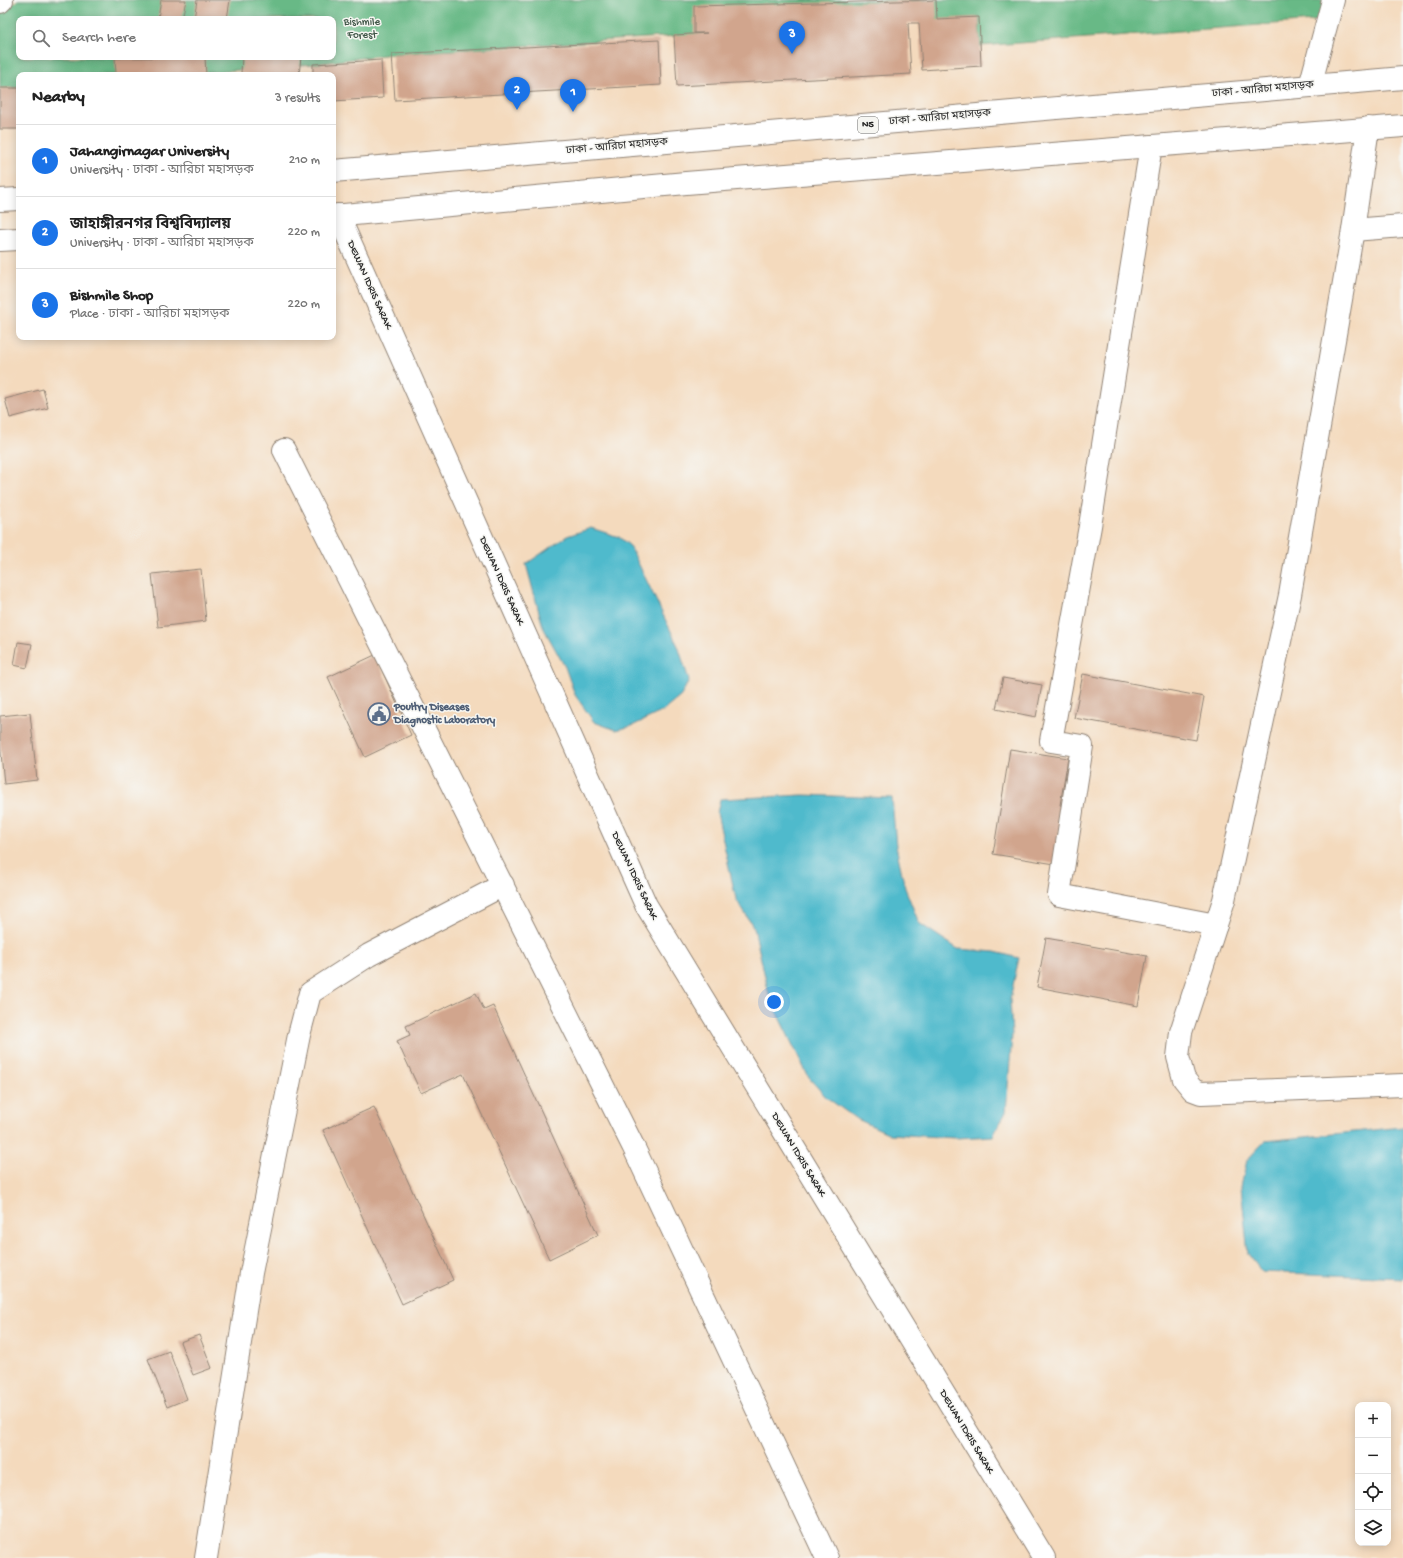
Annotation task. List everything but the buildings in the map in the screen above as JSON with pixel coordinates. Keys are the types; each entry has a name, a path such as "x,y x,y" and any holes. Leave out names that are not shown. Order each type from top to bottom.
{"main road":[{"path":"1310,86 1333,0"},
{"name":"ঢাকা - আরিচা মহাসড়ক","path":"336,171 1403,78"},
{"path":"336,215 686,184 1403,126"},
{"path":"1368,128 1353,230 1290,595 1224,900 1181,1032 1178,1057 1184,1079 1193,1090 1201,1093 1403,1085"},
{"path":"1151,146 1090,526 1051,741 1082,746 1059,895 1216,925"},
{"path":"0,200 16,198"},
{"name":"DEWAN IDRIS SARAK","path":"336,215 646,905 1044,1558"},
{"path":"1353,230 1403,226"},
{"path":"0,240 16,239"},
{"path":"284,450 504,886 633,1146 827,1558"},
{"path":"206,1558 251,1273 299,1035 310,993 369,955 504,886"}],"green space":[{"name":"Bishmile Forest","path":"18,0 1332,0 1327,20 980,46 979,17 392,54 313,64 213,72 16,72 16,87 0,89 0,13"}],"water":[{"path":"591,528 619,537 630,546 678,646 689,680 681,696 663,711 632,726 616,730 594,722 575,695 565,667 543,627 526,564 567,536"},
{"path":"803,795 892,798 896,846 905,888 919,923 958,949 995,952 1019,958 1010,999 1012,1035 1006,1112 993,1136 956,1138 890,1134 855,1118 826,1097 809,1078 770,999 754,928 736,899 717,813 720,799"},
{"path":"1403,1127 1403,1278 1262,1272 1248,1254 1241,1187 1247,1160 1265,1141"}],"place":[{"name":"Bishmile Shop","path":"792,54"},
{"name":"জাহাঙ্গীরনগর বিশ্ববিদ্যালয়","path":"517,110"},
{"name":"Jahangirnagar University","path":"573,112"},
{"name":"Poultry Diseases Diagnostic Laboratory","path":"379,714"}]}
